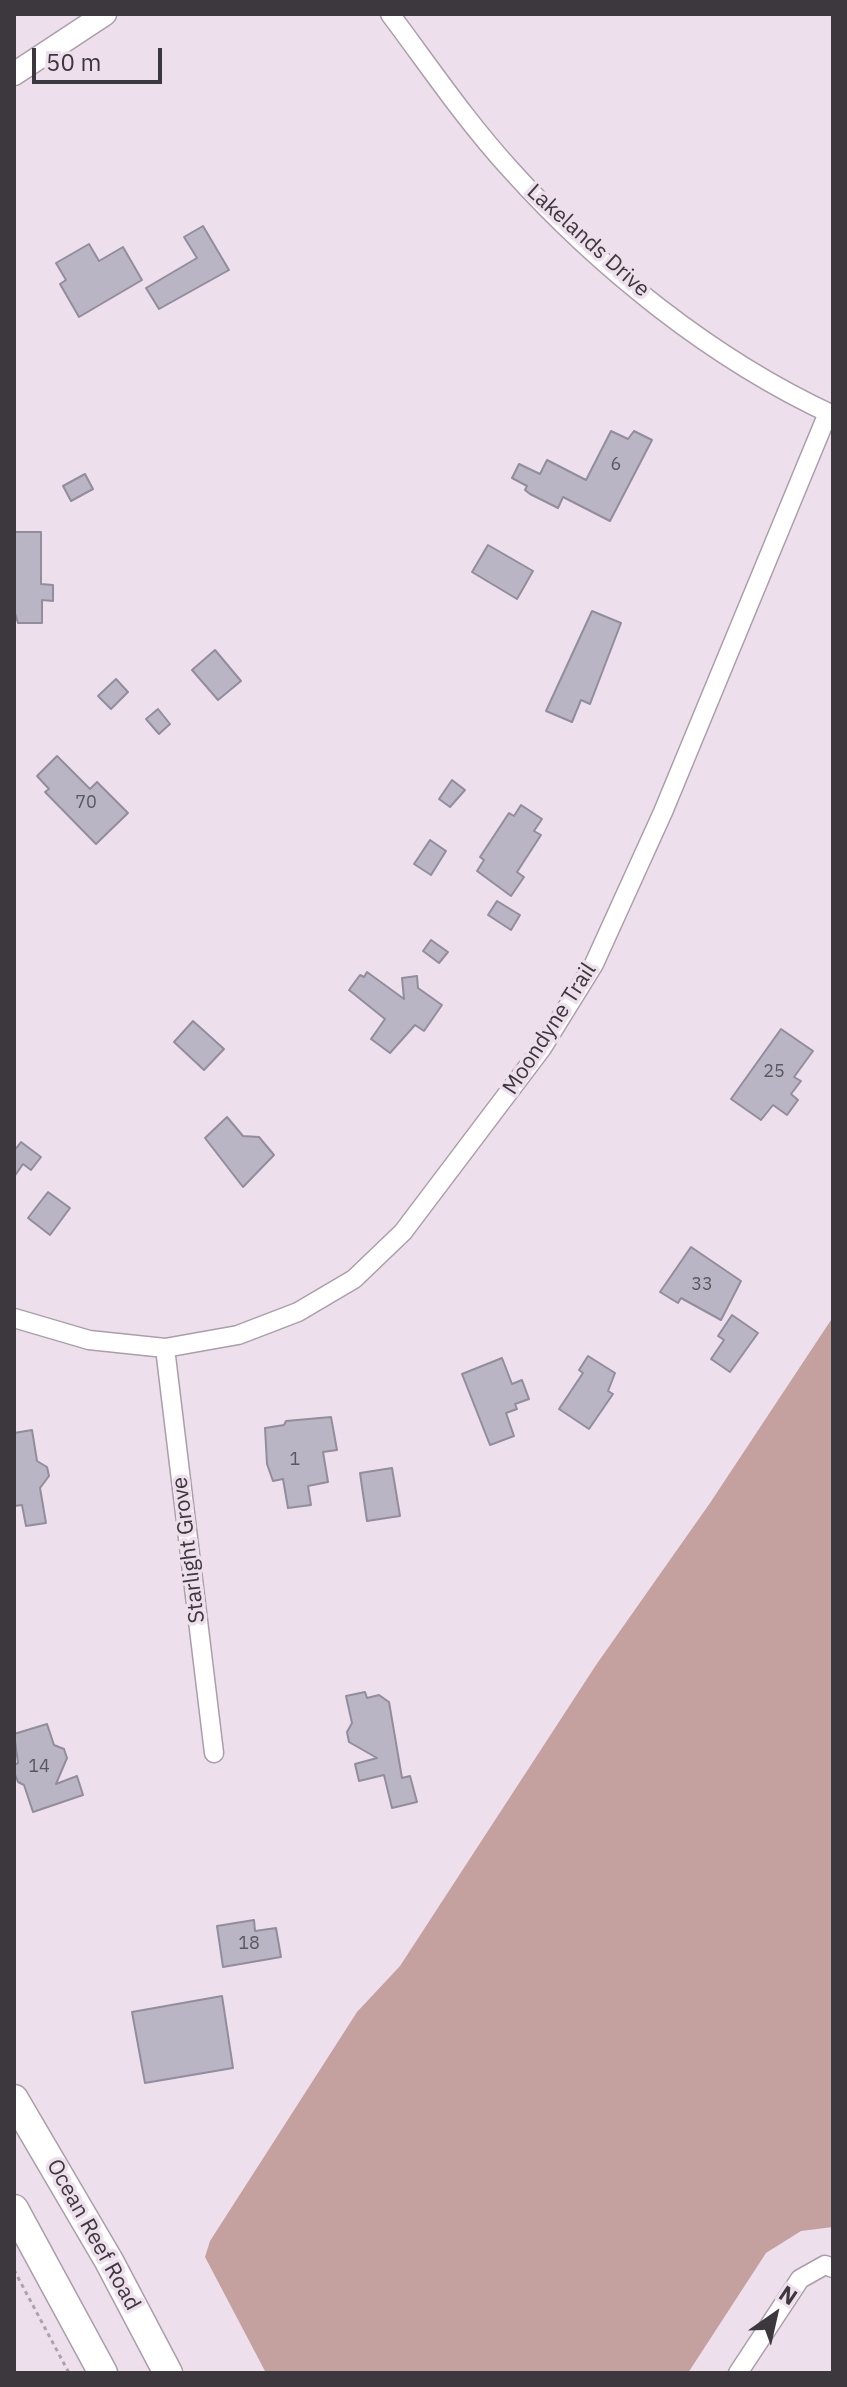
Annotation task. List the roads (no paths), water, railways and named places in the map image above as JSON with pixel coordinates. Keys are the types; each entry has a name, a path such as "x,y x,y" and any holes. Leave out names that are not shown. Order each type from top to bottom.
{"main road":[{"name":"Ocean Reef Road","path":"14,2099 109,2261 168,2373"},
{"path":"14,2209 103,2373"}],"street":[{"path":"14,74 105,14"},
{"name":"Lakelands Drive","path":"390,14 509,169 586,246 670,315 767,380 831,414"},
{"name":"Moondyne Trail","path":"14,1318 89,1340 165,1348 250,1330 298,1312 354,1279 403,1232 542,1048 594,964 663,812 831,414"},
{"name":"Starlight Grove","path":"165,1348 214,1753"},
{"path":"738,2373 800,2279 825,2265 833,2268"}]}
